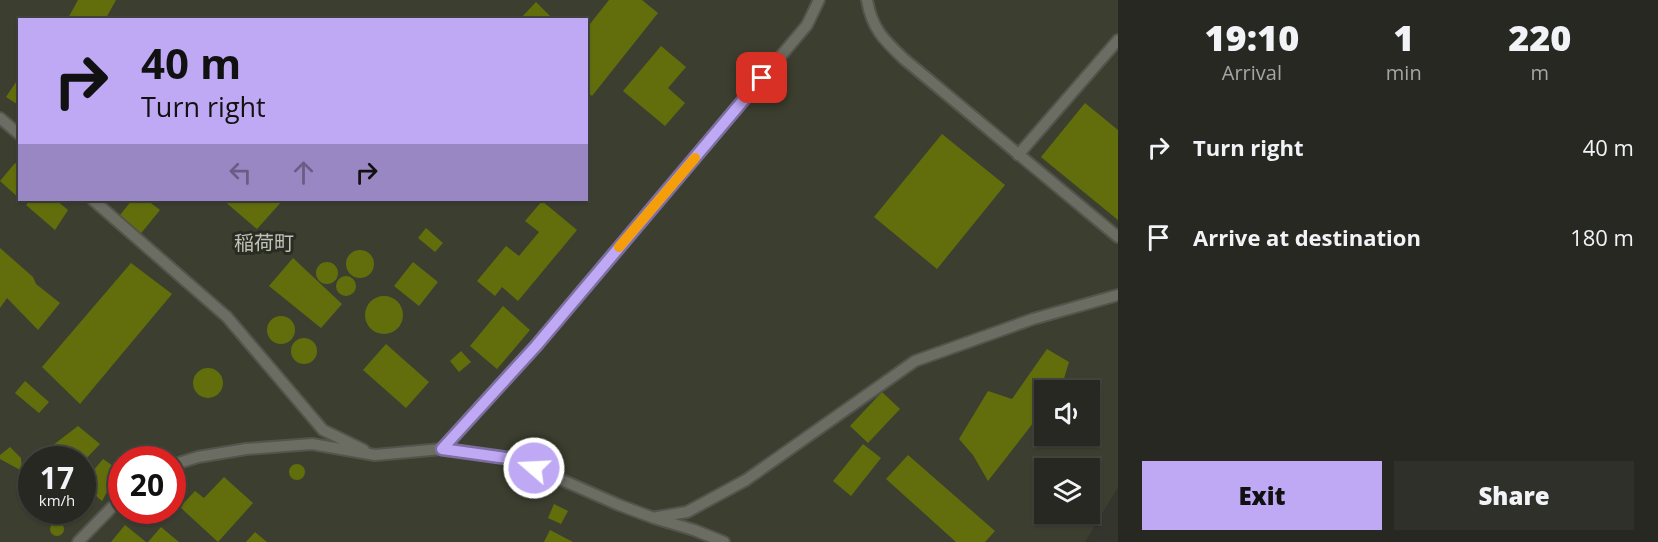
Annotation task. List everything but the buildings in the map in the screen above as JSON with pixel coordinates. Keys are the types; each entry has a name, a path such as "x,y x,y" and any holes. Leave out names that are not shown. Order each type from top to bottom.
{"lane":[{"path":"442,449 536,346 807,25 819,0"},
{"path":"867,0 870,17 883,39 904,59 1118,237"},
{"path":"1018,155 1118,40"},
{"path":"0,118 18,133"},
{"path":"95,201 227,316 323,430 375,456"},
{"path":"654,518 687,512 746,480 915,361 1033,319 1118,295"},
{"path":"186,461 246,449 312,444 375,456 442,449 514,459 654,518 724,542"},
{"path":"78,542 108,511"}],"shaded area":[{"path":"0,0 1118,0 1118,487 1100,517 1100,458 1034,458 1034,524 1096,524 1085,542 0,542"}],"slow traffic":[{"path":"619,247 695,158"}],"district":[{"name":"稲荷町","path":"264,242"}],"route":[{"path":"534,468 514,459 442,449 536,346 762,78"}]}
